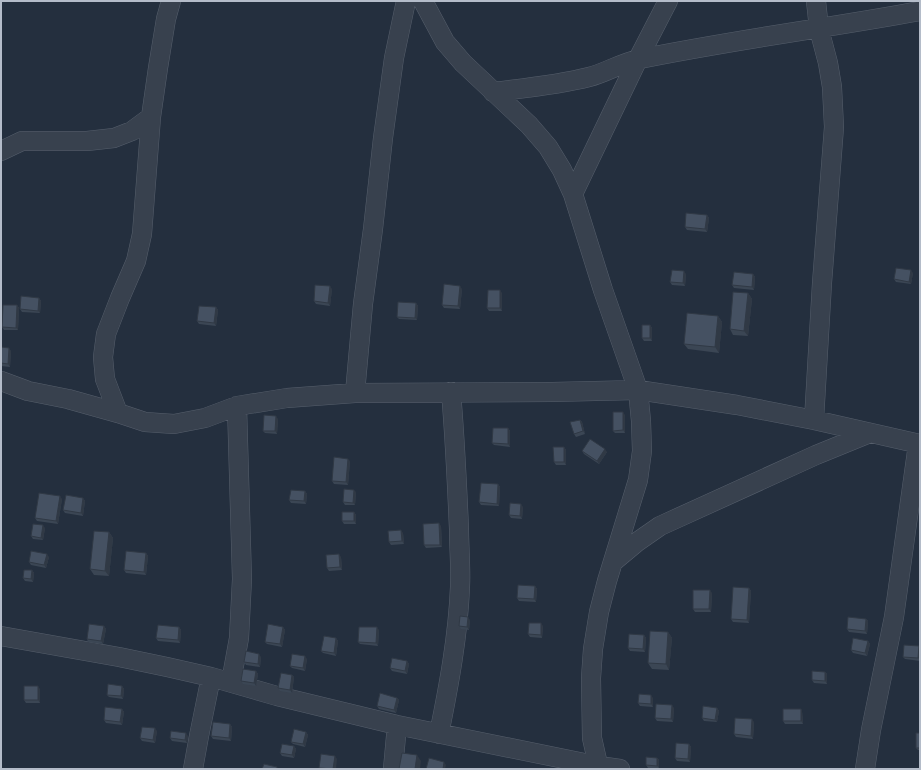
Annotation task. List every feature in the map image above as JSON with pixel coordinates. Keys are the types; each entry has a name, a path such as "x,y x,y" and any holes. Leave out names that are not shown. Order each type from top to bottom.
{"street":[{"path":"118,413 105,379 103,357 106,334 136,261 142,234 151,117 166,19 171,1"},
{"path":"355,393 363,304 383,138 394,58 406,1"},
{"path":"423,1 445,42 463,63 529,125 548,147 562,170 573,194 603,290 638,390 642,451 638,480 605,587 593,649 591,678 592,738 599,768"},
{"path":"573,194 638,59 668,1"},
{"path":"814,420 822,283 834,127 832,87 828,63 819,29 816,1"},
{"path":"493,92 545,86 590,77 638,59 773,35 920,12"},
{"path":"1,151 22,141 87,141 114,138 132,131 151,117"},
{"path":"1,381 28,391 68,399 145,422 174,424 205,418 237,406 287,398 355,393 638,390 737,405 814,420 919,444 894,617 865,769"},
{"path":"439,734 457,632 460,586 458,498 451,392"},
{"path":"231,682 239,638 242,579 237,406"},
{"path":"612,562 660,526 870,433"},
{"path":"1,636 119,657 211,677 277,696 397,725 599,768 620,769"},
{"path":"193,769 211,677"},
{"path":"393,769 397,725"}],"building":[{"path":"686,213 707,215 705,229 685,227"},
{"path":"896,268 911,270 909,282 894,279"},
{"path":"672,270 684,271 683,283 670,282"},
{"path":"734,272 753,274 752,287 732,285"},
{"path":"444,284 460,286 458,306 442,305"},
{"path":"315,285 330,286 328,303 314,301"},
{"path":"488,290 500,290 500,308 487,308"},
{"path":"733,292 748,293 744,331 730,329"},
{"path":"21,296 39,298 38,311 20,309"},
{"path":"398,302 416,303 415,318 397,317"},
{"path":"3,305 17,305 16,328 2,327"},
{"path":"199,306 216,307 214,323 197,321"},
{"path":"687,313 718,316 715,347 684,344"},
{"path":"642,325 650,325 650,338 642,338"},
{"path":"1,347 9,348 8,364 1,363"},
{"path":"613,412 623,412 623,430 613,431"},
{"path":"264,415 276,416 275,431 263,431"},
{"path":"580,420 583,431 574,434 570,422"},
{"path":"493,428 508,428 508,444 492,443"},
{"path":"590,439 605,449 597,461 582,451"},
{"path":"553,447 564,447 564,462 554,462"},
{"path":"334,457 348,459 346,482 332,481"},
{"path":"481,483 498,484 497,504 479,502"},
{"path":"344,489 354,490 353,503 343,502"},
{"path":"291,490 305,491 304,501 289,500"},
{"path":"39,493 60,496 56,521 35,518"},
{"path":"66,495 83,498 81,513 63,510"},
{"path":"510,503 521,504 520,516 509,515"},
{"path":"342,512 354,512 354,521 342,521"},
{"path":"439,523 440,545 424,545 423,524"},
{"path":"33,524 43,525 41,538 31,536"},
{"path":"401,530 402,541 389,542 388,531"},
{"path":"94,531 109,532 105,571 90,569"},
{"path":"31,551 47,554 44,565 29,562"},
{"path":"126,551 146,553 144,572 124,570"},
{"path":"339,554 340,567 327,568 326,555"},
{"path":"24,570 32,570 31,579 23,578"},
{"path":"518,585 535,586 534,599 517,598"},
{"path":"733,587 749,588 747,620 731,619"},
{"path":"693,590 710,590 709,609 693,609"},
{"path":"460,616 468,617 467,627 459,626"},
{"path":"848,617 866,619 865,631 847,629"},
{"path":"529,623 541,623 541,635 528,634"},
{"path":"89,624 104,626 101,641 87,639"},
{"path":"268,624 283,627 280,644 265,642"},
{"path":"158,625 179,627 178,640 156,638"},
{"path":"359,627 377,627 376,643 358,642"},
{"path":"650,631 668,632 666,664 648,663"},
{"path":"629,634 644,635 643,649 628,648"},
{"path":"324,636 336,638 334,653 321,651"},
{"path":"853,638 868,641 865,653 851,650"},
{"path":"904,645 919,646 918,658 903,657"},
{"path":"246,651 259,654 258,664 244,662"},
{"path":"292,654 305,656 303,668 290,666"},
{"path":"392,658 407,661 405,671 390,668"},
{"path":"243,669 256,671 254,683 241,681"},
{"path":"812,671 825,672 825,681 812,680"},
{"path":"281,673 292,675 290,690 278,688"},
{"path":"108,684 122,686 121,696 107,695"},
{"path":"24,686 38,686 38,700 24,700"},
{"path":"380,693 397,698 394,710 377,706"},
{"path":"639,694 651,695 651,704 638,703"},
{"path":"656,704 672,705 671,719 655,718"},
{"path":"703,706 717,708 715,720 702,718"},
{"path":"105,707 122,709 120,722 104,720"},
{"path":"783,709 801,709 801,721 783,721"},
{"path":"735,718 752,719 751,736 734,734"},
{"path":"213,722 230,724 229,738 211,736"},
{"path":"142,727 155,728 153,740 140,738"},
{"path":"294,729 306,732 303,744 291,742"},
{"path":"171,731 186,733 185,740 170,738"},
{"path":"916,733 920,733 920,748 916,748"},
{"path":"676,743 689,744 688,759 675,758"},
{"path":"282,744 294,746 292,755 280,753"},
{"path":"402,753 417,755 415,769 399,769"},
{"path":"321,754 335,756 333,769 319,768"},
{"path":"646,757 657,758 657,766 646,765"},
{"path":"429,758 444,762 443,769 426,769"},
{"path":"264,764 277,767 277,769 262,769"}]}
